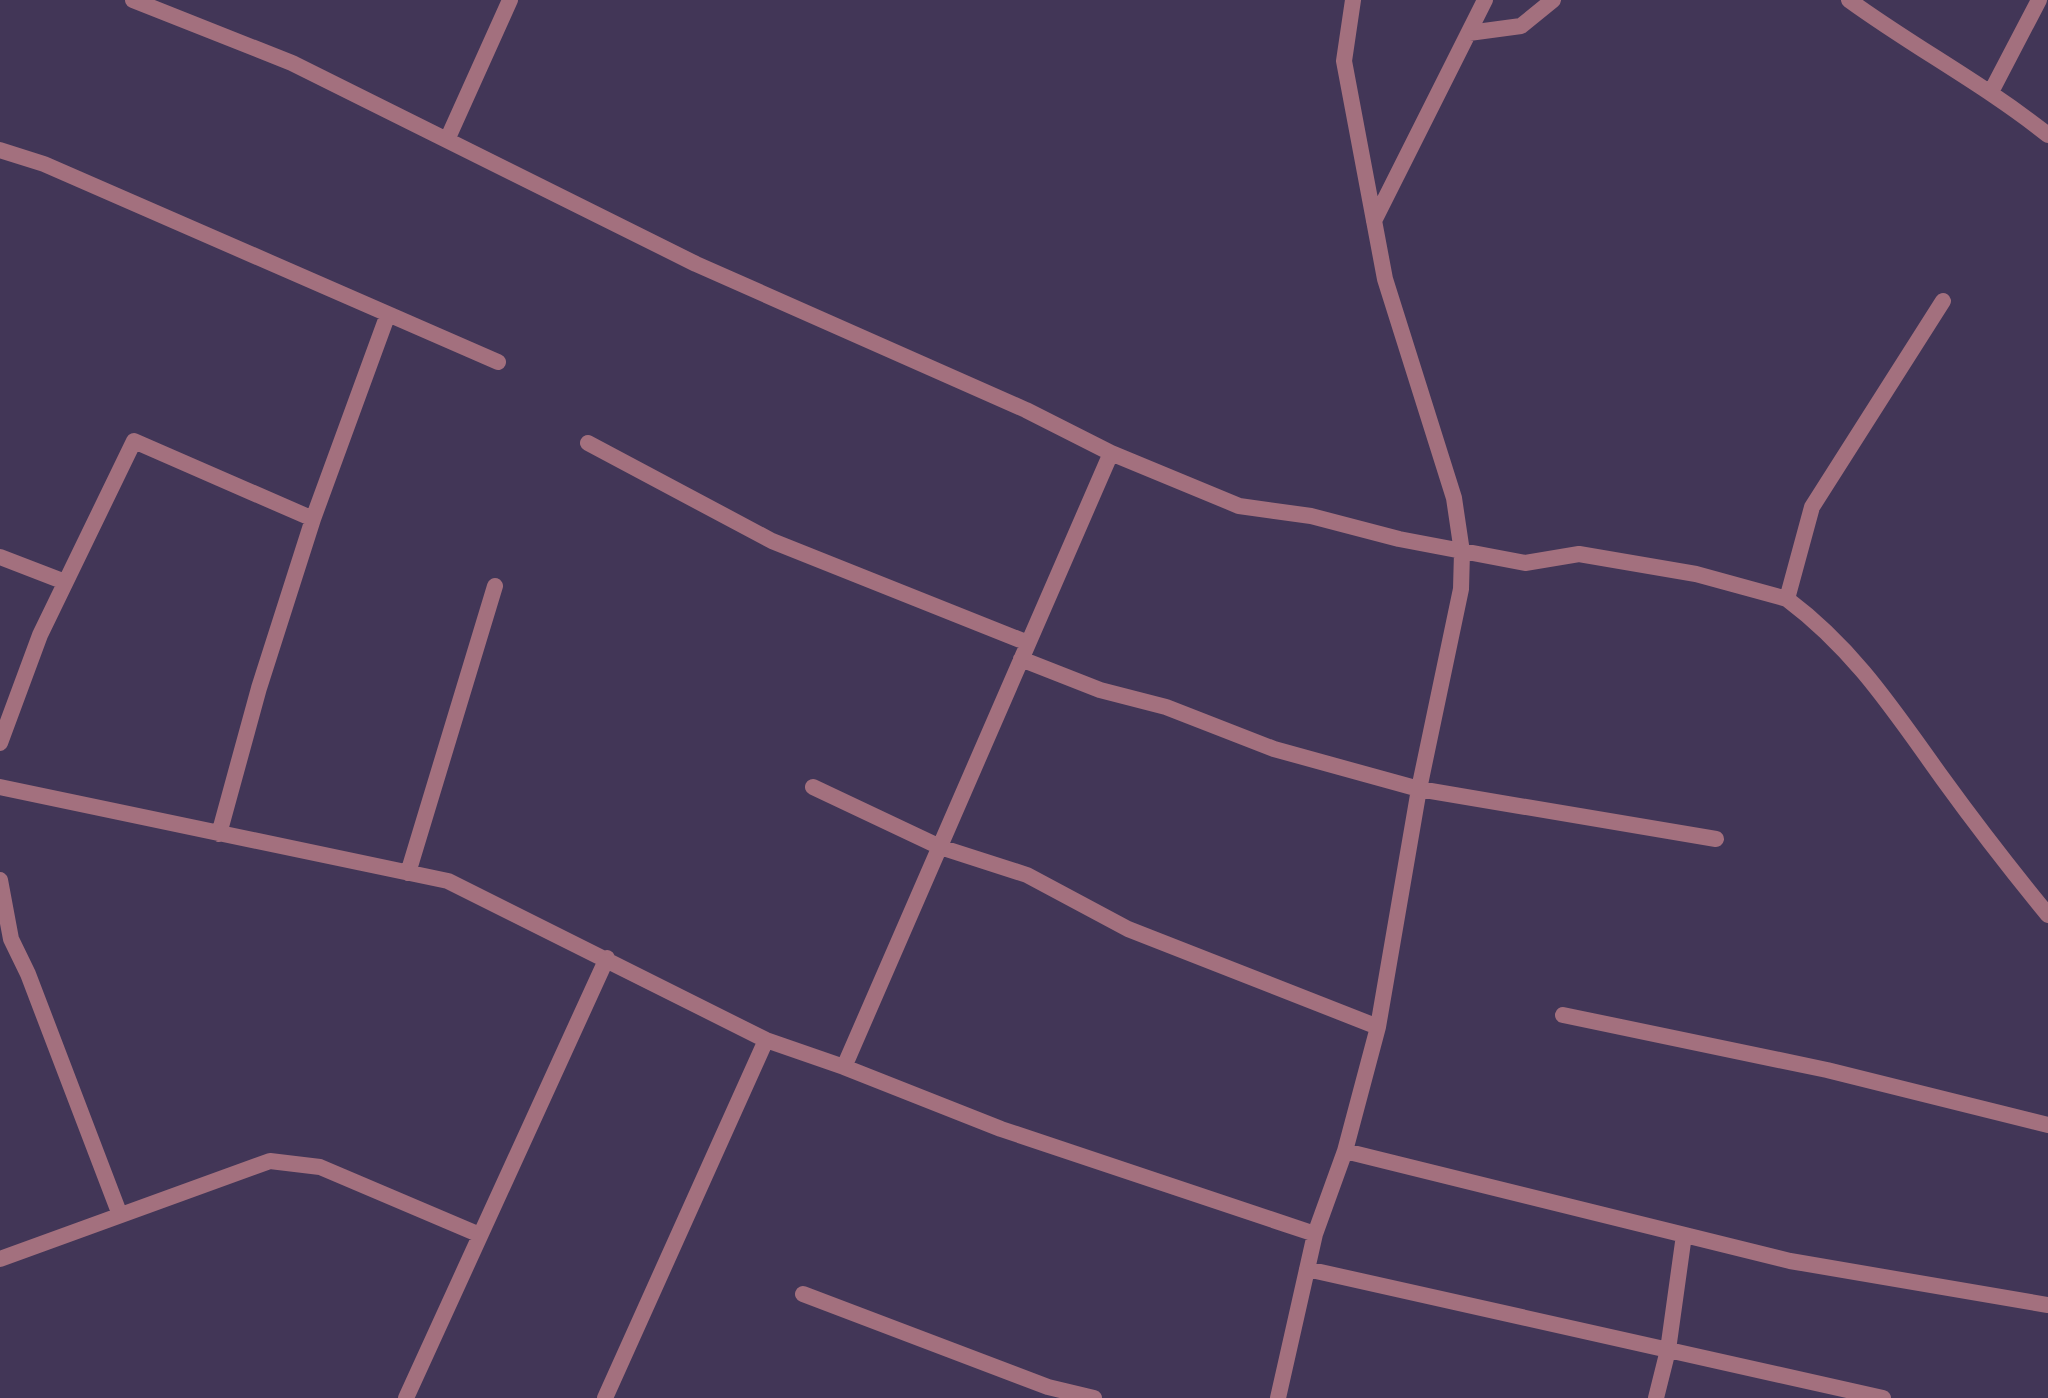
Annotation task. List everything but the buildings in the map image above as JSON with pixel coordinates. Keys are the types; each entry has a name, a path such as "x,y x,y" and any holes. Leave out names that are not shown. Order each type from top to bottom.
{"street":[{"path":"133,0 292,63 696,264 1026,410 1111,453 1239,506 1311,516 1462,552 1525,563 1579,554 1696,574 1787,599 1820,624 1890,702 1993,848 2048,915"},
{"path":"447,140 510,0"},
{"path":"1278,1398 1315,1234 1345,1151 1378,1027 1419,789 1461,589 1462,552 1454,498 1385,279 1344,61 1353,0"},
{"path":"1374,221 1485,0"},
{"path":"1469,33 1521,26 1553,0"},
{"path":"1849,0 1903,39 1992,90 2048,135"},
{"path":"1992,90 2039,0"},
{"path":"0,150 44,164 498,362"},
{"path":"1787,599 1812,507 1943,301"},
{"path":"219,834 259,688 313,519 388,314"},
{"path":"0,743 40,635 134,441 313,519"},
{"path":"588,443 772,541 1024,651 1274,749 1419,789 1716,839"},
{"path":"844,1067 1111,453"},
{"path":"0,557 65,582"},
{"path":"408,873 495,586"},
{"path":"0,787 448,881 766,1040 1001,1129 1315,1234"},
{"path":"813,787 940,847 1027,875 1128,929 1378,1027"},
{"path":"0,880 11,939 120,1215"},
{"path":"406,1398 607,958"},
{"path":"1563,1015 1827,1070 2048,1125"},
{"path":"605,1398 766,1040"},
{"path":"1345,1151 1790,1261 2048,1305"},
{"path":"0,1259 270,1161 320,1167 480,1235"},
{"path":"1656,1398 1668,1350 1684,1235"},
{"path":"1307,1269 1883,1398"},
{"path":"803,1294 1048,1387 1094,1398"}]}
